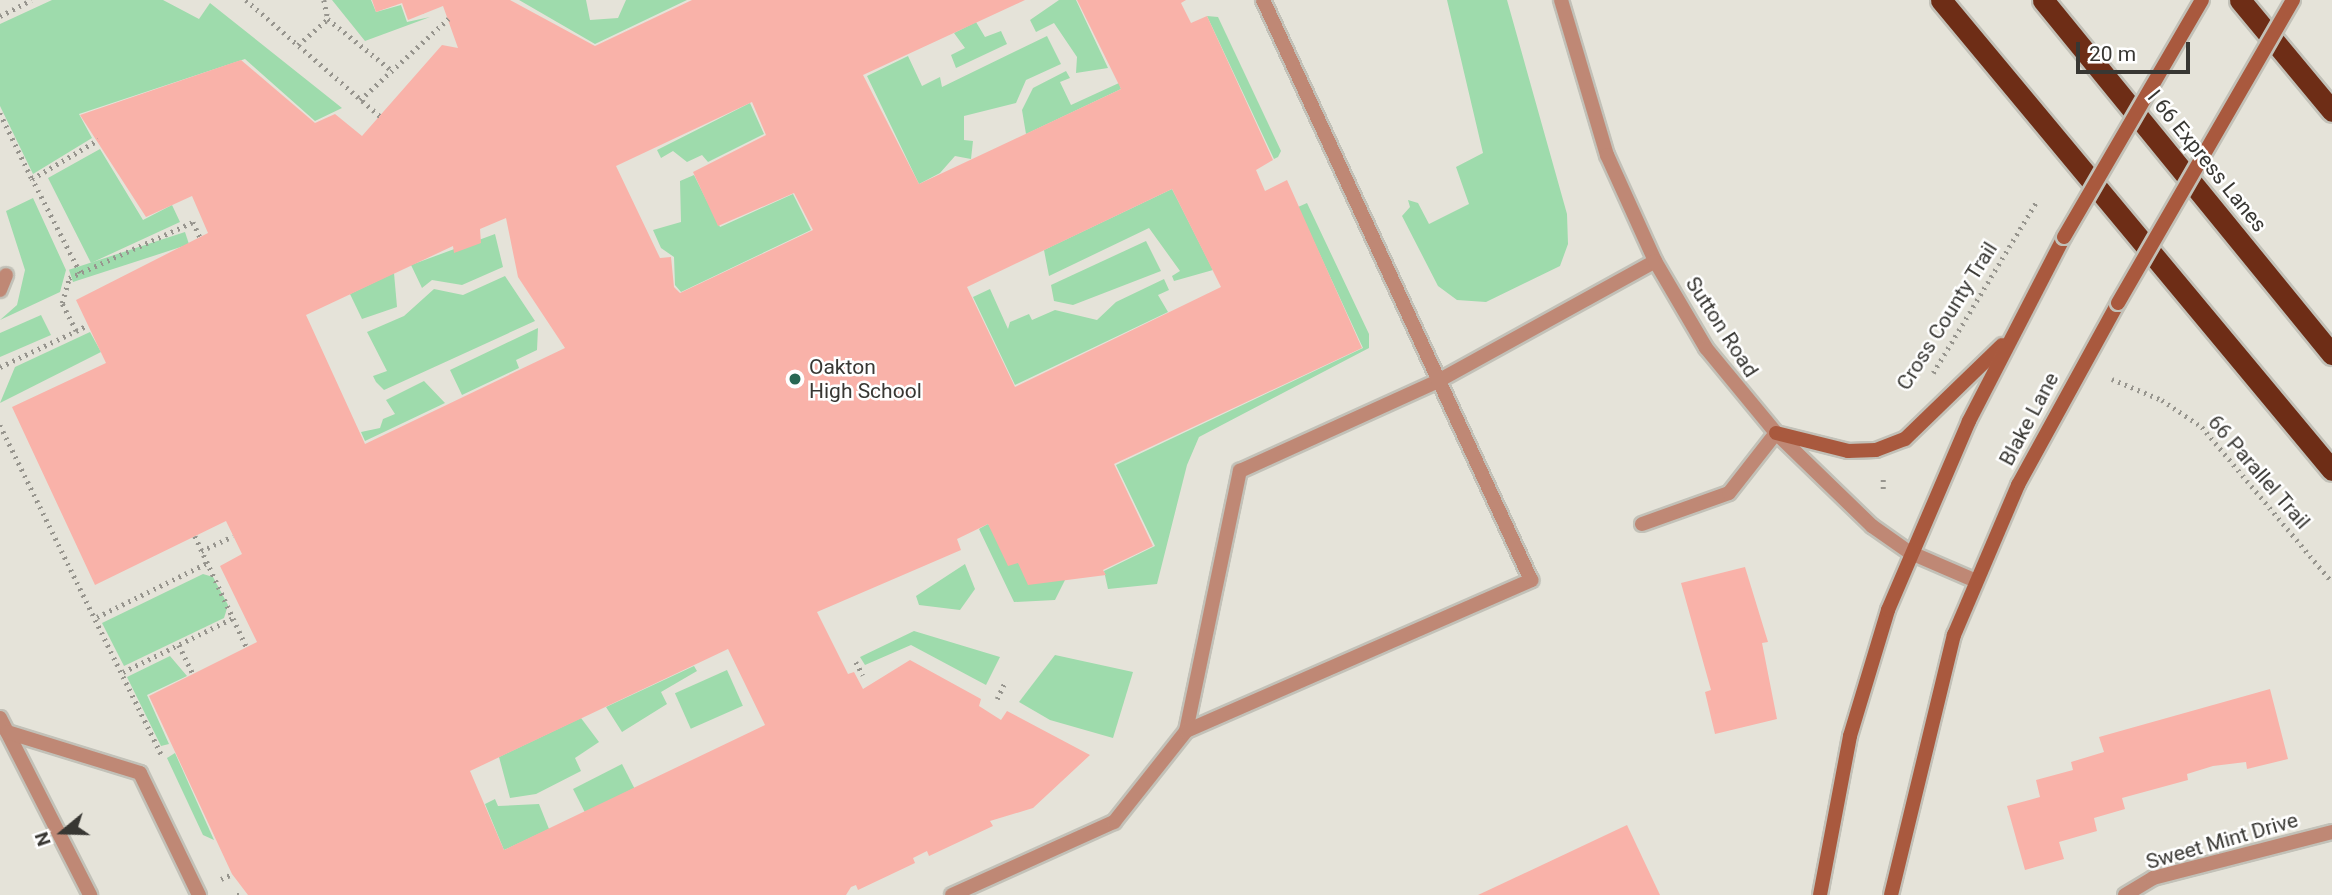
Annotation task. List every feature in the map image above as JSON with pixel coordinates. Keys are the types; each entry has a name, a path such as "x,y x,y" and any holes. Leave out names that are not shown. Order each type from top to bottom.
{"highway":[{"path":"1941,0 2332,470"},
{"name":"I 66 Express Lanes","path":"2043,0 2332,354"},
{"path":"2241,0 2332,111"}],"main road":[{"path":"1820,895 1850,736 1909,552 2015,331 2064,237 2202,0"},
{"name":"Blake Lane","path":"1891,895 1938,688 1976,581 2018,485 2118,303 2292,0"},
{"path":"1776,433 1848,451 1876,450 1905,439 2015,331"}],"street":[{"path":"1186,731 1531,580 1263,0"},
{"name":"Sutton Road","path":"1561,0 1607,155 1655,261 1706,348 1776,433 1849,506 1909,552 1976,581"},
{"path":"952,895 1114,822 1186,731 1240,471 1438,381 1655,261"},
{"path":"0,290 6,275"},
{"path":"1642,524 1729,493 1776,433"},
{"path":"0,718 90,895"},
{"path":"7,732 140,773 199,895"},
{"name":"Sweet Mint Drive","path":"2125,895 2153,878 2332,832"}],"path":[{"path":"0,16 31,0"},
{"path":"246,0 381,117"},
{"path":"324,0 328,19 390,69"},
{"path":"298,45 328,19"},
{"path":"360,100 390,69 448,19"},
{"path":"0,113 80,273"},
{"path":"32,179 98,140"},
{"name":"Cross County Trail","path":"1928,383 2036,202"},
{"path":"76,331 62,303 69,278 193,222 200,237"},
{"path":"0,367 88,325"},
{"name":"66 Parallel Trail","path":"2112,379 2162,400 2203,427 2332,582"},
{"path":"0,425 97,617 169,770"},
{"path":"201,551 233,536"},
{"path":"195,537 247,648"},
{"path":"97,617 207,563"},
{"path":"123,672 233,618"},
{"path":"179,645 193,674"},
{"path":"856,662 863,675"},
{"path":"997,699 1003,684"},
{"path":"214,867 224,887"},
{"path":"220,880 232,874"}],"green space":[{"path":"52,0 163,0 199,19 210,3 342,108 315,121 245,59 79,114 92,138 33,174 0,106 0,24"},
{"path":"332,0 371,0 376,12 401,5 407,22 430,17 365,41"},
{"path":"519,0 586,0 590,20 618,18 626,0 687,0 595,44"},
{"path":"1059,0 1076,0 1108,68 1076,73 1077,57 1054,23 1036,32 1030,20"},
{"path":"1447,0 1507,0 1567,214 1568,244 1560,266 1486,302 1457,300 1438,286 1402,216 1410,207 1408,200 1418,203 1429,224 1469,204 1456,167 1483,153"},
{"path":"1207,16 1218,17 1281,151 1274,159"},
{"path":"976,22 985,37 1001,31 1007,44 956,68 951,55 965,48 954,33"},
{"path":"1047,36 1061,64 1026,80 1016,103 964,116 964,140 973,141 971,159 955,156 940,173 919,184 867,76 908,56 922,86 940,77 942,87"},
{"path":"1066,71 1070,78 1060,82 1071,105 1119,83 1121,89 1026,134 1022,110 1033,88"},
{"path":"750,103 764,134 708,162 702,155 687,162 673,151 661,158 657,150"},
{"path":"100,149 143,220 172,205 180,222 91,263 48,178"},
{"path":"694,175 720,227 793,194 811,230 681,292 675,285 674,257 661,248 653,230 681,222 680,181"},
{"path":"1172,189 1213,270 1174,281 1172,276 1180,271 1149,228 1049,276 1044,250"},
{"path":"33,198 66,270 60,292 0,320 17,305 25,270 6,211"},
{"path":"1307,203 1369,334 1369,348 1199,437 1187,465 1157,584 1108,589 1104,571 1155,546 1116,465 1363,348 1298,207"},
{"path":"185,232 189,244 73,282 69,270"},
{"path":"495,234 503,267 462,285 432,280 422,288 411,265"},
{"path":"1146,241 1161,271 1073,305 1054,301 1051,285"},
{"path":"394,273 397,307 362,319 350,294"},
{"path":"505,276 535,321 384,390 376,382 373,376 387,371 367,332 404,316 434,289 463,295"},
{"path":"1164,279 1169,290 1158,295 1168,312 1015,385 973,297 990,289 1008,329 1010,322 1029,314 1032,320 1055,310 1097,320 1116,302"},
{"path":"41,315 51,335 0,357 0,333"},
{"path":"538,328 537,350 516,360 519,368 462,395 450,370"},
{"path":"90,332 101,352 0,403 15,367"},
{"path":"424,381 445,403 365,441 361,432 380,428 383,419 395,414 386,400"},
{"path":"988,524 1018,563 1065,580 1055,600 1014,602 979,529"},
{"path":"965,564 975,589 960,610 919,605 916,596"},
{"path":"203,574 213,577 228,605 224,618 124,666 102,623"},
{"path":"914,631 1000,657 986,685 911,645 865,665 860,657"},
{"path":"1055,655 1133,672 1113,738 1050,720 1019,702"},
{"path":"170,656 187,676 147,695 169,744 161,746 127,677"},
{"path":"694,666 697,671 661,692 667,704 622,732 606,707"},
{"path":"727,670 743,706 691,729 675,693"},
{"path":"581,718 599,742 575,758 581,771 536,794 510,798 499,757"},
{"path":"175,753 214,840 203,835 167,758"},
{"path":"622,764 634,788 585,813 573,789"},
{"path":"495,799 498,806 539,804 549,829 504,850 485,804"}],"building":[{"path":"372,0 510,0 595,46 692,0 1025,0 863,75 919,184 1121,89 1077,0 1186,0 1181,3 1191,23 1207,16 1273,160 1256,170 1265,191 1287,180 1362,348 1114,464 1153,546 1103,570 1106,575 1028,585 1018,563 1008,566 988,524 957,539 961,550 817,612 848,674 854,672 863,689 910,660 981,699 979,706 1001,720 1007,711 1090,755 1033,808 990,821 993,826 929,856 927,851 913,858 915,863 858,890 856,885 851,887 846,895 248,895 232,874 149,696 257,642 220,566 242,554 226,521 95,585 12,407 106,363 76,300 208,233 192,196 146,217 80,115 241,60 315,123 335,114 362,136 442,45 458,48 443,6 408,20 402,3 376,12","holes":["752,102 766,135 693,172 718,226 794,193 813,230 680,293 674,287 671,257 660,258 616,166","1172,189 1221,287 1015,387 967,287","506,218 518,277 565,348 365,444 306,315 453,246 454,253 481,243 480,229","728,649 765,725 504,850 470,771"]},
{"path":"1745,567 1768,642 1762,643 1777,719 1715,734 1705,692 1711,690 1681,583"},
{"path":"2270,689 2288,759 2247,769 2246,762 2213,766 2187,774 2188,780 2122,798 2125,809 2094,818 2097,831 2059,842 2064,859 2025,870 2007,806 2040,797 2036,780 2073,770 2071,762 2104,752 2099,737"},
{"path":"1627,825 1660,895 1478,895"}],"place":[{"name":"Oakton High School","path":"795,379"}]}
